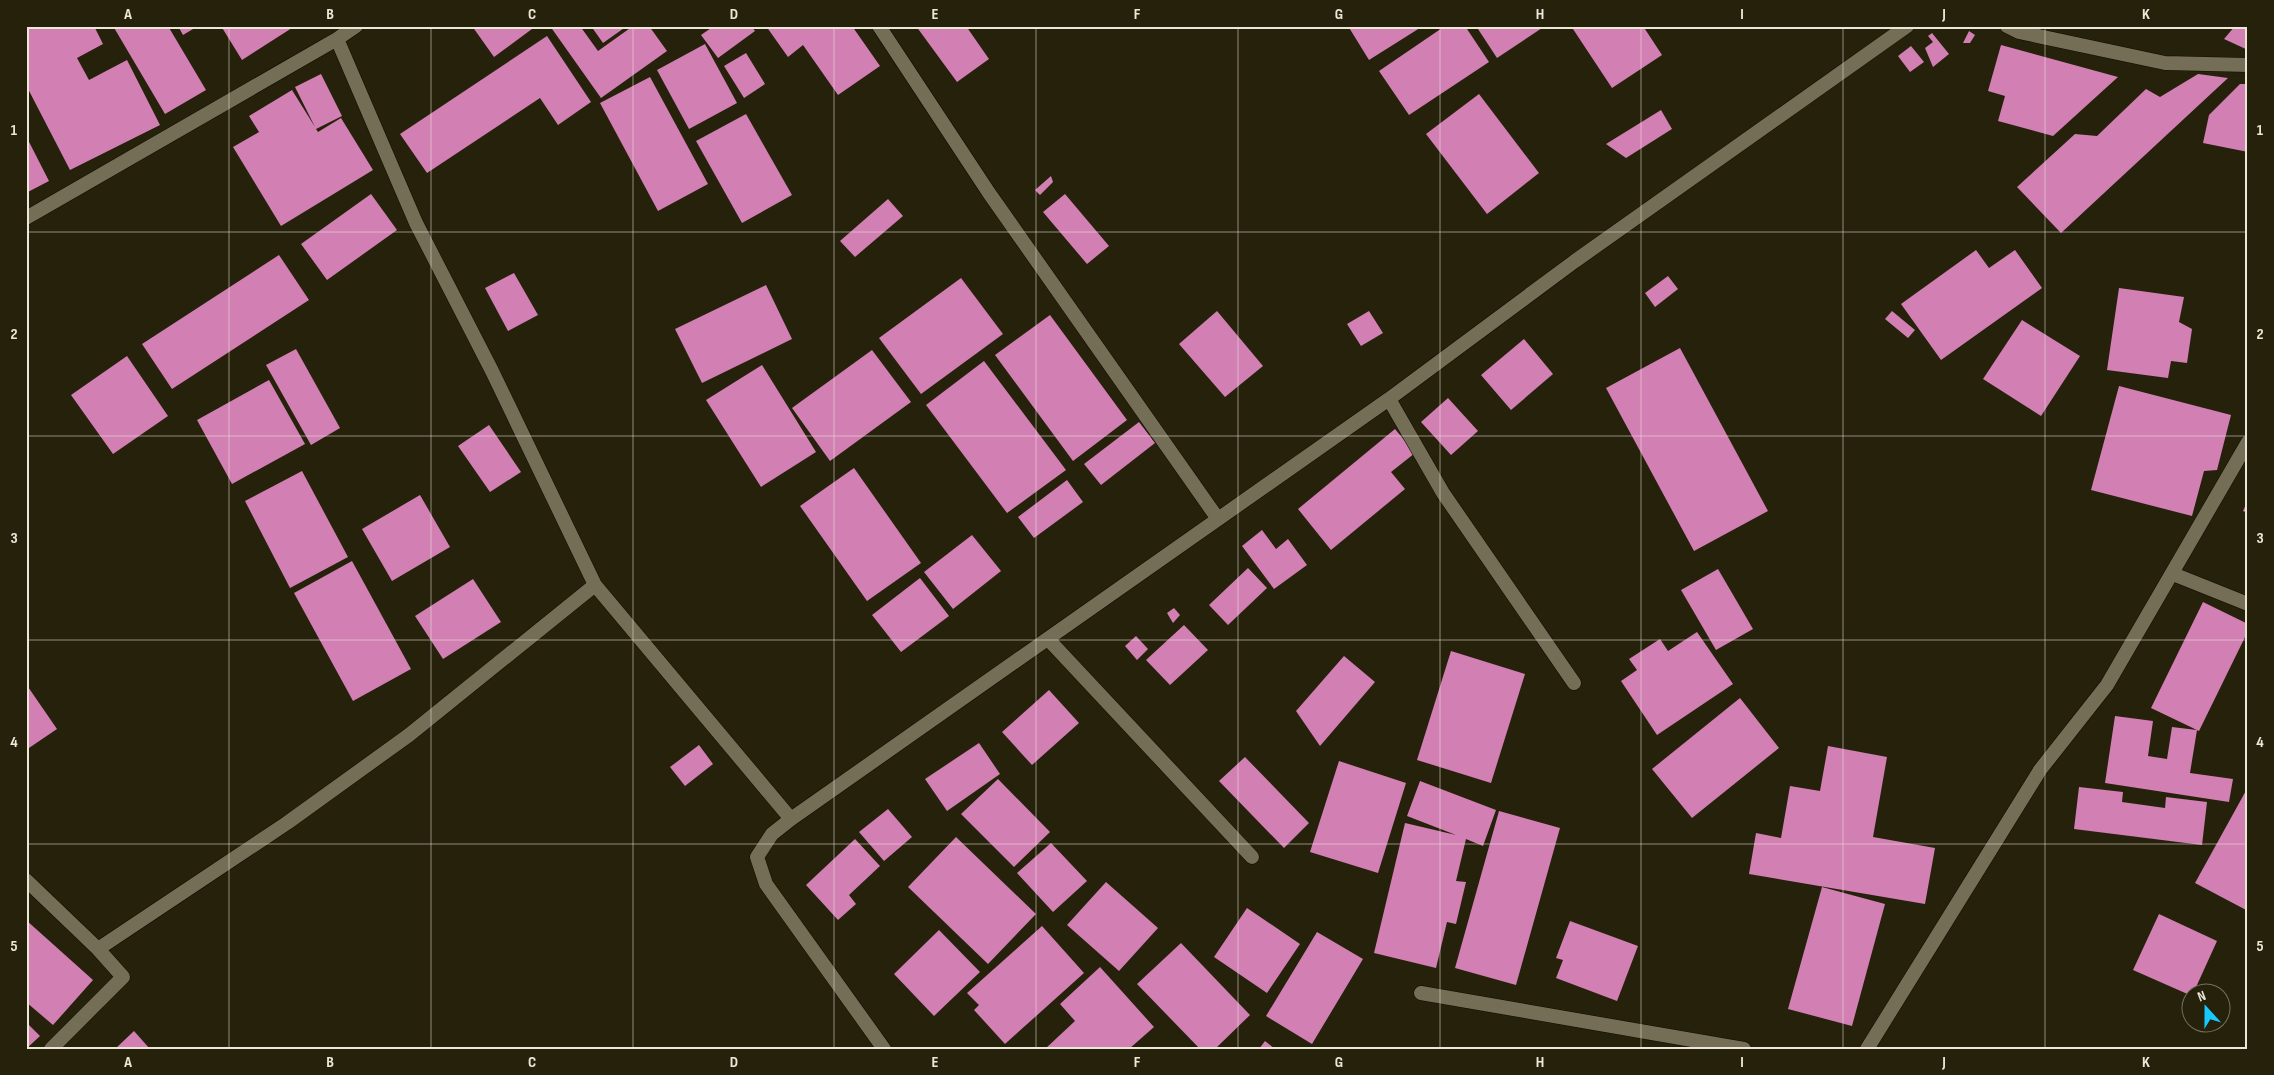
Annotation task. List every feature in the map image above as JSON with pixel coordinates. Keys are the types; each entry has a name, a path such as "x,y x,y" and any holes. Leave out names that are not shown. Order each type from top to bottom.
{"street":[{"path":"26,218 337,39 356,26"},
{"path":"879,26 988,193 1218,520"},
{"path":"884,1049 766,884 757,857 772,834 791,818 1389,399 1575,262 1907,26"},
{"path":"2007,26 2019,32 2165,63 2248,65"},
{"path":"337,39 416,224 492,371 595,585 791,818"},
{"path":"1389,399 1443,493 1574,683"},
{"path":"1867,1049 2040,770 2106,685 2248,442"},
{"path":"2172,574 2248,604"},
{"path":"98,948 287,823 409,735 595,585"},
{"path":"1048,639 1252,857"},
{"path":"26,880 98,948 123,977 51,1049"},
{"path":"1421,993 1744,1049"}],"building":[{"path":"26,26 94,26 103,44 77,58 89,80 127,60 160,125 70,170 26,85"},
{"path":"113,26 168,26 206,90 165,114"},
{"path":"178,26 198,26 183,35"},
{"path":"221,26 295,26 242,60"},
{"path":"472,26 536,26 494,57"},
{"path":"550,26 580,26 598,51 633,26 649,26 667,51 601,98"},
{"path":"591,26 627,26 603,43"},
{"path":"714,26 751,26 755,31 718,58 701,35"},
{"path":"766,26 852,26 880,66 838,95 803,45 788,57"},
{"path":"916,26 966,26 989,59 957,82"},
{"path":"1348,26 1423,26 1369,60"},
{"path":"1445,26 1465,26 1489,62 1409,115 1379,71"},
{"path":"1476,26 1545,26 1497,58"},
{"path":"1571,26 1643,26 1662,55 1612,88"},
{"path":"2235,26 2248,26 2248,50 2224,39"},
{"path":"1969,31 1975,35 1970,43 1963,43"},
{"path":"1932,33 1949,54 1933,67 1925,48 1933,42 1928,36"},
{"path":"547,36 591,102 558,125 540,98 427,173 400,134"},
{"path":"705,44 737,103 689,129 657,70"},
{"path":"2001,45 2118,77 2053,136 1998,121 2005,96 1988,91"},
{"path":"1911,46 1924,62 1910,72 1898,56"},
{"path":"746,53 765,84 744,98 724,66"},
{"path":"321,74 342,116 316,129 318,132 341,118 373,170 281,226 233,147 259,132 249,116 292,90 315,127 295,87"},
{"path":"2198,74 2228,78 2061,233 2017,187 2075,134 2097,136 2146,89 2160,97"},
{"path":"650,77 708,184 658,211 600,103"},
{"path":"2240,84 2248,84 2248,152 2203,143 2209,115"},
{"path":"1479,94 1539,173 1487,214 1426,134"},
{"path":"1661,110 1672,129 1626,158 1606,144"},
{"path":"746,114 792,195 742,223 696,141"},
{"path":"26,136 49,181 26,193"},
{"path":"1051,176 1053,182 1040,195 1035,190"},
{"path":"371,194 397,230 327,280 301,244"},
{"path":"1065,194 1109,246 1087,264 1043,212"},
{"path":"888,199 903,216 855,257 840,241"},
{"path":"1976,250 1989,268 2015,250 2042,288 1941,360 1901,304"},
{"path":"279,255 309,300 172,389 142,344"},
{"path":"514,273 538,315 508,331 485,288"},
{"path":"1668,276 1678,289 1655,307 1645,293"},
{"path":"961,278 1003,334 921,394 879,338"},
{"path":"766,285 792,339 702,383 675,329"},
{"path":"2119,288 2184,297 2179,322 2192,329 2187,363 2171,361 2168,378 2107,370"},
{"path":"1217,311 1263,366 1225,397 1179,344"},
{"path":"1369,311 1383,333 1361,346 1347,324"},
{"path":"1892,311 1915,330 1908,338 1885,319"},
{"path":"1050,315 1127,420 1073,461 995,355"},
{"path":"2022,320 2080,356 2041,416 1983,379"},
{"path":"1524,339 1553,374 1511,410 1481,375"},
{"path":"1680,348 1768,511 1694,551 1606,388"},
{"path":"296,349 340,428 311,445 266,365"},
{"path":"872,350 911,402 830,461 792,408"},
{"path":"127,356 168,416 113,454 71,395"},
{"path":"984,361 1066,470 1007,513 926,405"},
{"path":"762,365 816,452 761,487 706,400"},
{"path":"269,380 305,444 232,484 197,420"},
{"path":"2119,386 2231,415 2217,470 2204,471 2192,516 2091,490"},
{"path":"1448,398 1478,431 1451,455 1421,422"},
{"path":"1139,422 1155,443 1101,485 1084,464"},
{"path":"489,425 521,472 490,492 458,446"},
{"path":"1395,429 1415,453 1391,472 1405,489 1331,550 1298,509"},
{"path":"854,468 921,563 867,601 800,506"},
{"path":"302,471 348,557 290,588 245,501"},
{"path":"1067,480 1083,502 1034,538 1018,517"},
{"path":"420,495 450,547 392,581 362,529"},
{"path":"2248,500 2248,513 2243,511"},
{"path":"1262,530 1276,549 1288,539 1307,565 1274,589 1242,546"},
{"path":"972,535 1001,571 953,609 924,572"},
{"path":"352,561 411,669 353,701 294,593"},
{"path":"1248,568 1267,588 1228,625 1209,605"},
{"path":"1718,569 1753,629 1716,650 1681,590"},
{"path":"920,578 949,616 901,652 872,615"},
{"path":"473,579 501,622 443,659 415,616"},
{"path":"2203,602 2248,624 2248,631 2199,731 2151,708"},
{"path":"1174,608 1180,615 1173,623 1167,613"},
{"path":"1184,625 1208,650 1170,685 1146,660"},
{"path":"1697,632 1733,684 1657,735 1621,681 1637,670 1629,659 1660,639 1668,651"},
{"path":"1136,636 1148,649 1137,660 1125,646"},
{"path":"1451,651 1525,674 1491,783 1417,760"},
{"path":"1344,656 1375,682 1320,746 1296,711"},
{"path":"26,684 57,729 26,750"},
{"path":"1049,690 1079,723 1032,765 1002,732"},
{"path":"1740,698 1779,748 1692,818 1652,769"},
{"path":"2115,716 2153,721 2148,756 2167,759 2172,727 2197,730 2190,773 2233,779 2229,802 2105,783"},
{"path":"979,743 1000,774 947,811 925,779"},
{"path":"699,745 713,764 685,786 670,767"},
{"path":"1828,746 1887,757 1873,837 1935,848 1925,904 1749,874 1756,833 1781,838 1790,786 1820,791"},
{"path":"1245,757 1309,823 1284,848 1219,781"},
{"path":"1339,761 1406,783 1378,873 1310,852"},
{"path":"998,779 1050,832 1014,867 961,814"},
{"path":"1420,781 1496,810 1483,846 1466,839 1456,881 1466,882 1456,924 1447,922 1436,968 1374,953 1405,823 1456,835 1407,816"},
{"path":"2079,787 2123,792 2122,802 2165,808 2166,797 2207,802 2202,845 2074,829"},
{"path":"2248,787 2248,911 2195,883"},
{"path":"888,809 912,837 884,861 859,832"},
{"path":"1499,811 1560,828 1516,985 1455,968"},
{"path":"956,837 1036,914 988,964 908,887"},
{"path":"855,839 880,866 849,895 856,904 838,920 806,885"},
{"path":"1051,843 1087,881 1053,912 1017,873"},
{"path":"1106,882 1158,928 1119,971 1067,925"},
{"path":"1822,887 1885,904 1852,1026 1788,1009"},
{"path":"1247,908 1300,944 1267,993 1214,957"},
{"path":"2159,914 2217,941 2198,982 2182,982 2182,992 2133,970"},
{"path":"26,920 93,980 53,1025 26,1002"},
{"path":"1570,921 1638,946 1617,1001 1556,978 1563,960 1556,958"},
{"path":"1042,926 1084,973 1005,1044 974,1010 979,1005 967,993"},
{"path":"939,930 980,972 934,1016 894,974"},
{"path":"1317,932 1363,959 1312,1044 1266,1016"},
{"path":"1181,943 1250,1015 1215,1049 1200,1049 1137,984"},
{"path":"1100,967 1154,1027 1129,1049 1045,1049 1075,1021 1060,1004"},
{"path":"26,1022 40,1036 26,1049"},
{"path":"134,1031 150,1049 115,1049"},
{"path":"1265,1041 1275,1049 1259,1049"}]}
